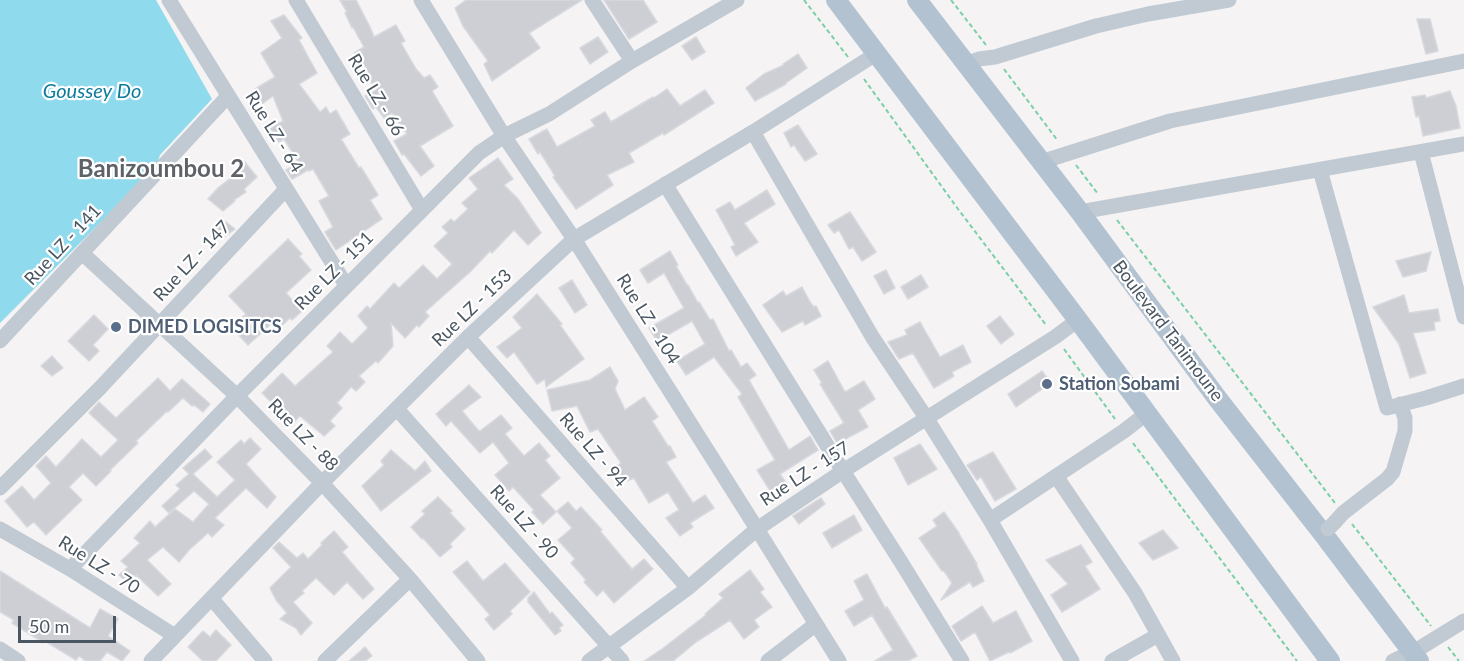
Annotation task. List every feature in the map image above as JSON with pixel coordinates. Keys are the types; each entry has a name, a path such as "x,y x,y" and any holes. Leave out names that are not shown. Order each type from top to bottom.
{"main road":[{"path":"836,0 1148,413 1330,661"},
{"name":"Boulevard Tanimoune","path":"917,0 1080,212 1217,398 1333,525 1416,656"}],"street":[{"name":"Rue LZ - 64","path":"169,0 346,285"},
{"name":"Rue LZ - 66","path":"296,0 422,210"},
{"name":"Rue LZ - 104","path":"421,0 504,136 574,239 839,661"},
{"path":"592,0 632,61"},
{"name":"Rue LZ - 151","path":"70,568 346,285 479,153 504,136 549,114 632,61 737,0"},
{"path":"965,64 1096,26 1148,14 1229,0"},
{"name":"Rue LZ - 153","path":"151,661 322,483 468,337 574,239 753,132 876,54"},
{"path":"1041,162 1170,121 1464,61"},
{"name":"Rue LZ - 141","path":"0,341 228,96"},
{"path":"753,132 873,338 927,418 990,520 1072,661"},
{"path":"1080,212 1464,144"},
{"path":"1421,152 1464,318"},
{"path":"1320,170 1387,408 1464,386"},
{"path":"665,184 962,661"},
{"name":"Rue LZ - 147","path":"0,488 100,388 286,189"},
{"name":"Rue LZ - 88","path":"82,253 237,396 322,483 410,579 478,661"},
{"name":"Rue LZ - 157","path":"589,661 688,588 757,529 1078,320"},
{"name":"Rue LZ - 94","path":"468,337 688,588"},
{"path":"1333,525 1393,472 1405,430 1405,418 1400,404"},
{"name":"Rue LZ - 90","path":"397,409 622,661"},
{"path":"990,520 1148,413"},
{"path":"1056,476 1135,592 1173,661"},
{"name":"Rue LZ - 70","path":"0,529 70,568 175,636"},
{"path":"326,661 410,579"},
{"path":"212,599 265,661"},
{"path":"1394,661 1416,656 1464,621"},
{"path":"768,661 816,624"},
{"path":"1112,661 1158,635"}],"path":[{"path":"804,0 1297,661"},
{"path":"951,0 1107,207 1333,525 1440,637 1459,661"}],"water":[{"name":"Goussey Do","path":"0,0 156,0 212,99 160,155 156,167 0,323"}],"building":[{"path":"340,0 356,0 374,37 396,25 405,41 401,43 416,69 424,78 430,75 438,87 432,91 453,126 420,146 434,166 421,176 404,154 402,155 394,141 407,134 392,113 384,118 376,107 373,109 365,96 376,90 354,53 364,47 352,28"},
{"path":"466,0 582,0 529,33 540,48 492,81 484,64 488,61 463,26 455,8"},
{"path":"604,0 643,0 657,22 629,39"},
{"path":"284,15 302,38 299,40 317,73 299,84 320,112 326,107 330,114 336,110 350,134 341,139 378,195 370,200 382,219 336,250 325,232 333,227 319,201 329,196 313,169 292,179 286,170 299,163 284,139 279,142 270,128 283,121 273,96 262,104 255,89 275,77 261,53 282,38 271,21"},
{"path":"1417,19 1430,19 1438,51 1426,54"},
{"path":"598,37 608,52 590,64 580,48"},
{"path":"696,37 705,52 692,60 682,46"},
{"path":"798,54 807,68 786,84 755,101 746,88 764,74 784,65"},
{"path":"667,89 680,106 705,90 714,103 664,135 663,133 629,153 634,162 607,175 613,185 576,209 553,177 555,176 540,152 538,154 529,139 547,129 557,147 595,126 591,120 605,112 611,122"},
{"path":"1450,91 1456,106 1460,128 1423,136 1412,97 1425,95 1426,98"},
{"path":"798,125 817,154 805,161 794,145 791,147 784,133"},
{"path":"498,158 513,179 504,185 518,199 541,233 528,245 514,230 492,253 490,251 425,312 429,316 405,338 391,323 393,346 378,363 376,361 359,376 365,382 356,391 351,387 337,403 342,408 330,421 335,426 324,436 300,416 294,422 277,408 262,393 282,373 295,386 333,352 327,346 340,332 352,344 368,328 358,316 367,306 370,309 394,283 399,288 423,265 437,279 452,264 434,246 448,233 442,227 451,219 454,222 468,209 462,203 478,189 469,178"},
{"path":"244,161 257,177 244,189 246,192 223,211 208,199 232,177"},
{"path":"767,190 775,204 744,223 758,242 736,256 731,247 735,245 716,210 730,202 735,210"},
{"path":"850,212 876,252 862,261 853,247 849,249 839,230 834,233 828,225"},
{"path":"222,219 235,229 223,238 211,228"},
{"path":"288,239 302,254 299,256 311,270 286,293 302,311 278,329 272,323 248,345 231,327 246,314 229,296"},
{"path":"670,251 687,285 710,320 713,319 729,351 731,350 741,367 747,363 756,375 749,380 789,450 810,436 818,450 780,474 791,490 776,500 757,470 775,460 738,397 742,394 714,357 686,375 677,361 705,344 692,321 657,341 649,328 684,308 664,273 648,283 640,270"},
{"path":"1431,252 1426,271 1403,277 1396,261"},
{"path":"886,270 895,288 884,294 874,276"},
{"path":"921,275 928,287 908,299 901,287"},
{"path":"572,280 587,305 575,313 559,288"},
{"path":"802,287 821,316 805,325 803,321 782,332 763,305 783,291 786,296"},
{"path":"537,294 562,324 560,325 584,359 546,387 545,379 537,384 514,352 507,358 497,347 522,328 513,317"},
{"path":"1404,295 1409,313 1438,309 1440,321 1434,322 1435,330 1413,333 1426,373 1410,378 1399,344 1373,307"},
{"path":"94,315 108,329 93,345 99,351 89,361 68,341"},
{"path":"1000,316 1014,334 1001,344 987,326"},
{"path":"920,322 940,357 963,345 971,362 952,372 954,376 934,388 913,353 899,359 888,342 907,335 905,330"},
{"path":"52,356 63,368 52,376 41,366"},
{"path":"828,361 845,392 864,381 875,399 858,410 868,427 838,445 830,431 844,423 814,370"},
{"path":"610,367 618,381 615,389 625,410 644,397 658,417 652,421 676,457 666,462 693,503 705,495 714,508 690,523 693,527 680,536 666,518 679,510 668,492 649,503 634,478 624,482 614,468 621,463 598,429 590,432 577,406 552,411 547,390 590,380"},
{"path":"1042,371 1051,383 1016,407 1008,394"},
{"path":"158,378 170,391 182,379 210,404 203,412 183,398 136,441 138,443 96,486 83,473 69,487 82,500 46,535 34,522 27,527 5,501 22,486 34,500 51,483 36,466 46,456 56,467 82,439 101,457 118,440 89,413 99,402 116,418"},
{"path":"469,385 481,397 462,411 478,430 480,431 501,415 512,428 505,434 524,456 539,443 550,456 545,460 560,478 540,495 556,512 543,524 532,512 534,510 513,487 509,491 495,475 509,463 493,442 480,453 451,421 446,426 436,414"},
{"path":"250,438 261,449 246,464 276,497 267,508 246,488 215,518 224,525 212,537 208,533 179,562 163,547 147,560 171,584 158,596 136,575 128,583 119,575 128,567 121,561 140,543 134,538 150,521 155,527 175,509 193,522 209,504 194,491 169,513 162,506 180,489 176,485 189,474 183,468 205,449 212,457 193,474 217,497 235,480 217,462 241,440 244,444"},
{"path":"920,444 937,469 908,485 894,458"},
{"path":"391,450 415,471 425,461 431,471 381,511 362,486 384,465 381,461"},
{"path":"993,452 1016,489 995,501 981,477 977,480 967,465"},
{"path":"438,497 465,529 450,544 452,547 440,557 411,527 425,514 422,511"},
{"path":"821,498 825,504 799,524 793,516"},
{"path":"568,502 576,511 581,507 632,569 644,559 653,569 614,603 603,590 597,596 584,582 586,580 571,563 575,559 558,540 572,528 557,511"},
{"path":"944,512 977,564 984,581 973,587 970,582 941,600 952,583 919,538 937,526 933,520"},
{"path":"854,515 862,530 832,548 823,533"},
{"path":"1163,530 1178,548 1153,560 1139,543"},
{"path":"334,531 348,547 342,552 374,589 363,599 347,582 334,595 316,578 293,602 312,623 301,635 296,628 280,619 287,613 270,588 291,567 273,548 279,542 297,558 303,553 308,559"},
{"path":"1081,545 1092,562 1085,566 1100,589 1062,612 1051,595 1068,584 1046,560"},
{"path":"467,561 483,581 505,563 530,592 510,611 512,614 494,630 485,619 490,615 453,572"},
{"path":"750,570 764,589 760,592 772,607 754,620 759,627 744,639 730,620 696,642 673,661 644,661 706,615 723,598 719,594"},
{"path":"0,571 90,628 100,609 118,619 108,636 130,651 122,661 107,652 100,661 86,661 79,656 76,660 45,641 44,643 12,623 14,620 0,612"},
{"path":"867,574 885,608 887,607 917,656 908,661 875,661 893,650 872,615 854,626 845,611 864,600 854,581"},
{"path":"534,592 550,614 552,612 563,625 559,628 561,631 555,635 528,602 528,598"},
{"path":"982,606 993,623 1016,611 1032,641 990,661 975,632 961,641 952,626"},
{"path":"216,630 231,645 216,661 203,661 188,647 203,631 210,637"},
{"path":"365,647 372,656 365,661 349,661"}],"place":[{"name":"DIMED LOGISITCS","path":"116,327"},
{"name":"Station Sobami","path":"1047,384"}],"district":[{"name":"Banizoumbou 2","path":"161,169"}]}
